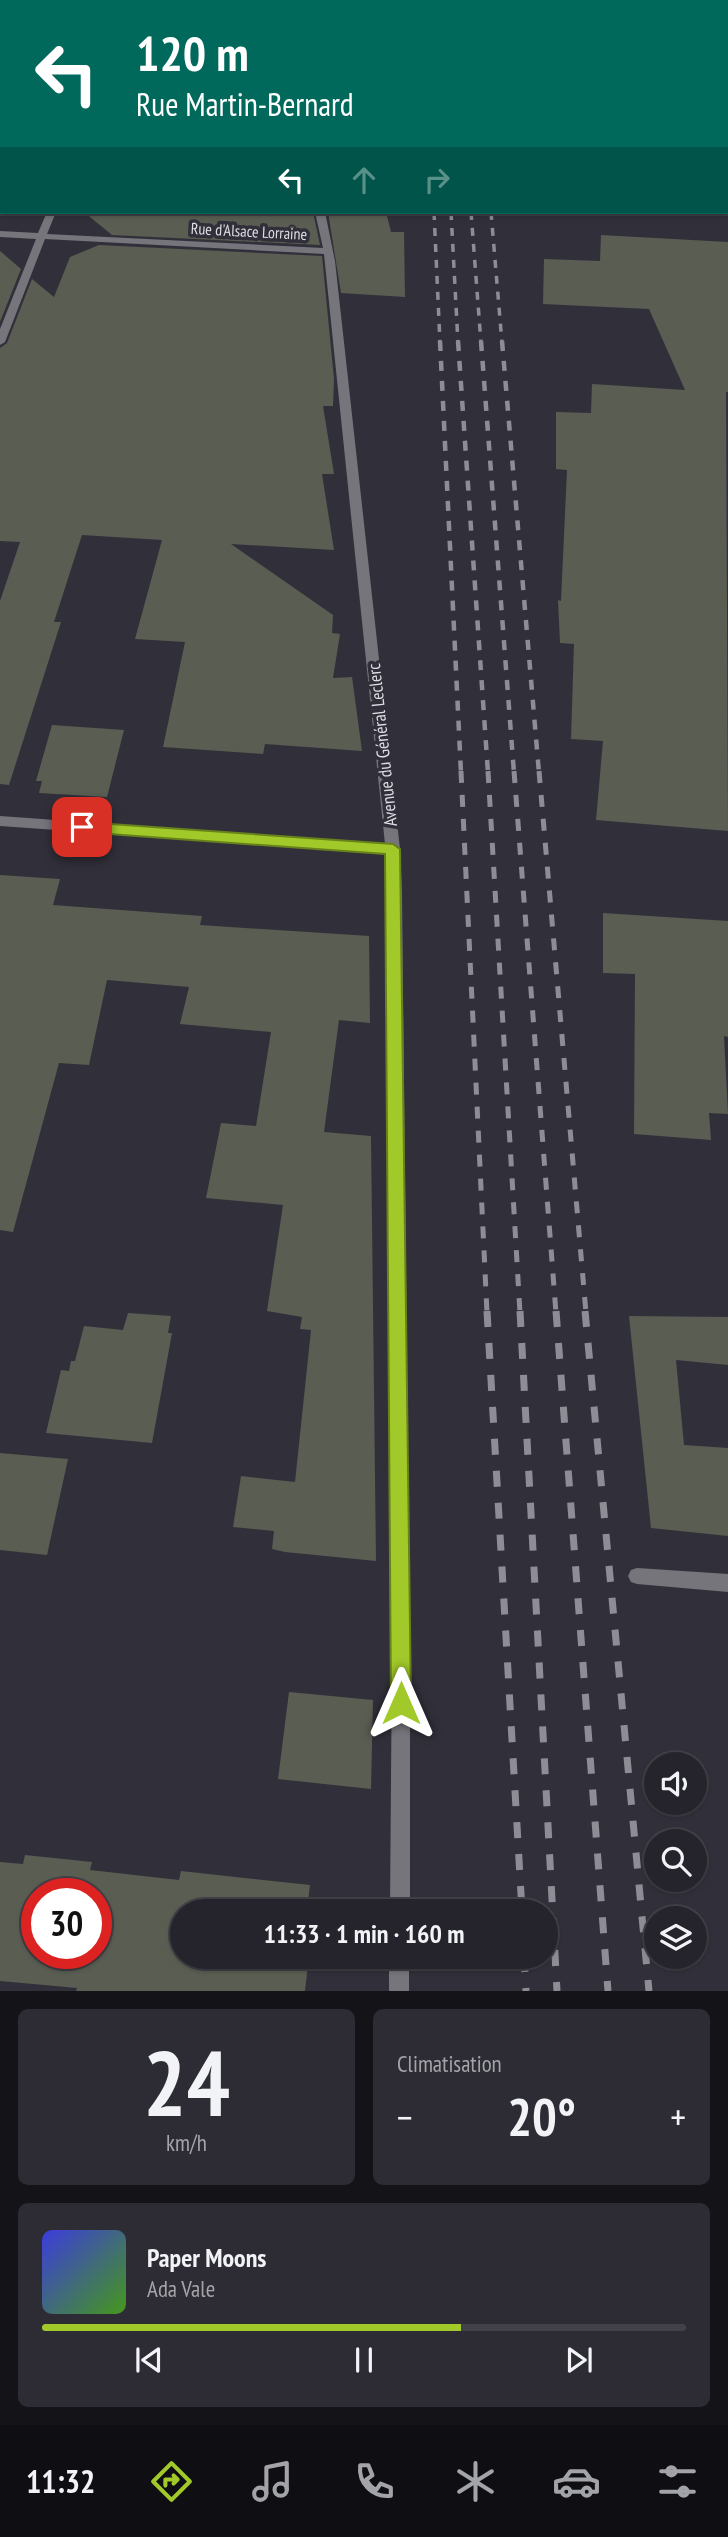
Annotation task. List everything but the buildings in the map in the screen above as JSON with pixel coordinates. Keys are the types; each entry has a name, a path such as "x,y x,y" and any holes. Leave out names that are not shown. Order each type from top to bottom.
{"street":[{"path":"0,342 50,214"},
{"name":"Avenue du Général Leclerc","path":"320,214 328,251 393,849 401,1651 400,1899"},
{"name":"Rue d'Alsace Lorraine","path":"0,234 328,251"},
{"path":"0,821 393,849"},
{"path":"637,1576 728,1583"},
{"path":"399,1969 399,1991"}],"railway":[{"path":"434,214 440,343"},
{"path":"451,214 458,343"},
{"path":"471,214 481,343"},
{"path":"491,214 502,343"},
{"path":"440,341 461,773"},
{"path":"458,341 488,773"},
{"path":"481,341 514,773"},
{"path":"502,341 539,773"},
{"path":"461,771 487,1313"},
{"path":"488,771 520,1313"},
{"path":"514,771 556,1313"},
{"path":"539,771 586,1313"},
{"path":"487,1311 521,1899"},
{"path":"520,1311 557,1991"},
{"path":"556,1311 608,1991"},
{"path":"585,1311 649,1991"},
{"path":"525,1969 526,1991"}],"route":[{"path":"82,827 393,849 401,1703"}]}
